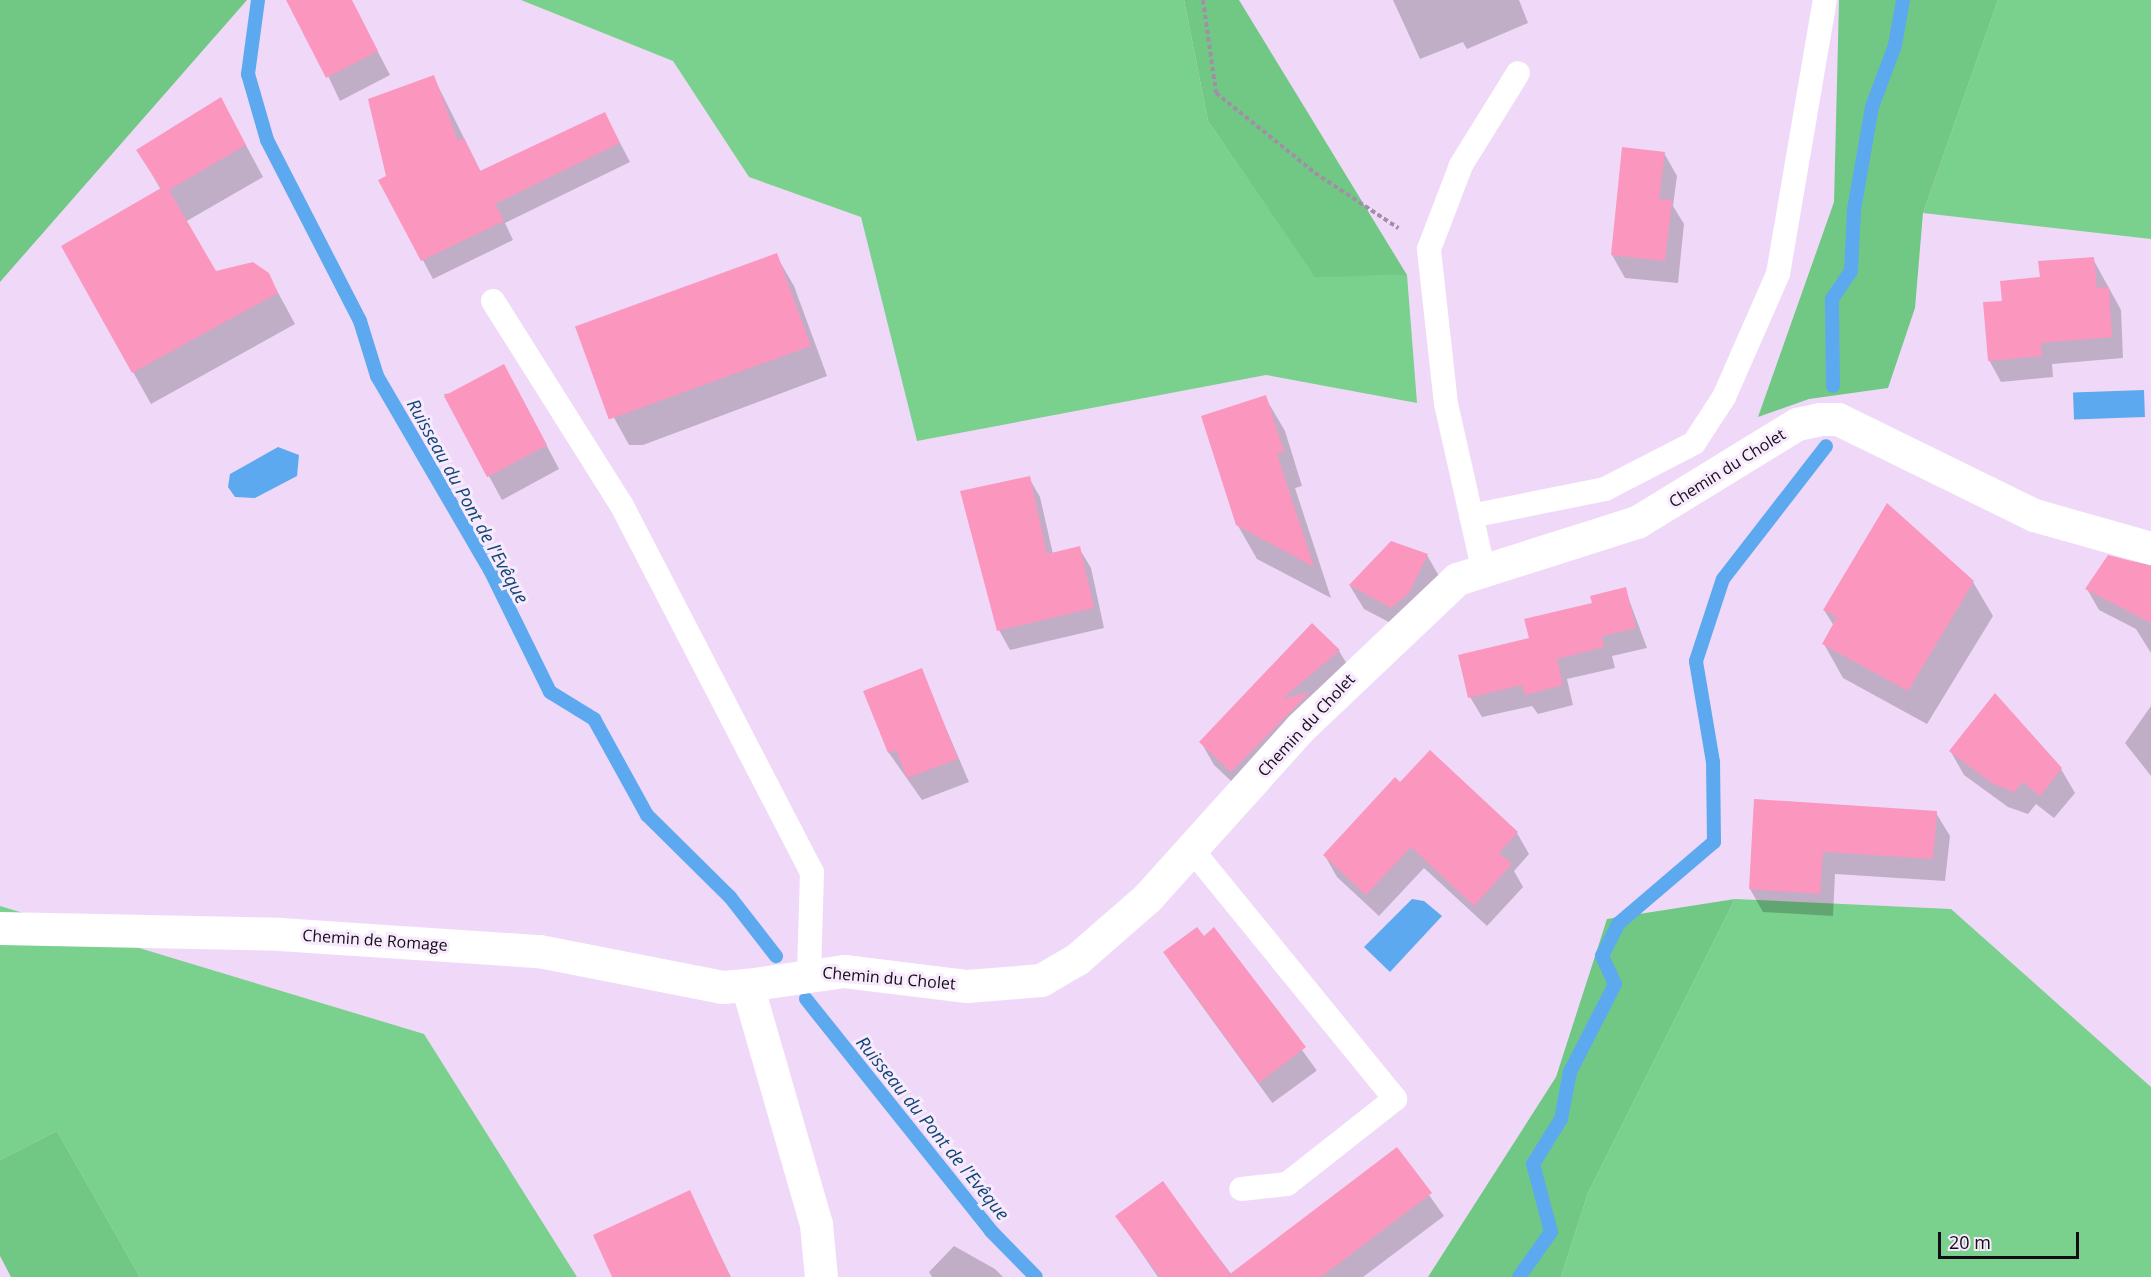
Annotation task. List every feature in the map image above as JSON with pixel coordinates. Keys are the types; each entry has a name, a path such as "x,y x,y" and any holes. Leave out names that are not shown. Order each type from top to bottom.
{"street":[{"name":"Chemin du Cholet","path":"747,985 809,972 967,986 1041,980 1118,924 1193,851 1366,661 1443,590 1483,568 1637,522 1797,424 1820,419 1838,419 2034,515 2151,548"},
{"name":"Chemin de Romage","path":"0,928 280,934 528,950 722,987 747,985"},
{"path":"747,985 816,1224 821,1277"}],"lane":[{"path":"1471,516 1605,489 1694,443 1724,398 1778,274 1825,0"},
{"path":"1483,568 1446,404 1429,249 1461,165 1518,73"},
{"path":"493,301 621,504 812,872 809,972"},
{"path":"1193,851 1395,1099 1287,1184 1241,1189"}],"path":[{"path":"1203,0 1216,93 1315,173 1429,249"}],"green space":[{"path":"0,0 247,0 0,282"},
{"path":"521,0 1184,0 1208,121 1315,276 1407,275 1417,403 1266,375 917,441 861,217 749,177 673,61"},
{"path":"1184,0 1239,0 1407,275 1315,277 1208,121"},
{"path":"1839,0 1998,0 1923,213 1915,308 1888,388 1809,399 1758,417 1834,202"},
{"path":"1998,0 2151,0 2151,239 1923,213"},
{"path":"1735,899 1951,909 2151,1087 2151,1277 1561,1277 1588,1193"},
{"path":"1735,899 1588,1193 1561,1277 1428,1277 1556,1077 1607,919"},
{"path":"0,906 424,1034 577,1277 140,1277 57,1131 0,1160"},
{"path":"57,1131 140,1277 11,1277 0,1256 0,1160"}],"water":[{"path":"2144,390 2145,417 2074,419 2073,392"},
{"path":"278,447 299,455 297,476 255,498 235,497 228,487 230,474"},
{"path":"1412,899 1424,901 1442,916 1390,972 1364,947"}],"building":[{"path":"286,0 352,0 378,51 326,78"},
{"path":"434,75 458,141 464,138 480,171 605,112 620,143 495,204 504,221 421,261 378,180 386,176 368,99"},
{"path":"221,97 246,145 169,190 216,271 253,262 269,273 278,293 132,373 61,246 161,188 136,150"},
{"path":"1622,147 1665,152 1659,199 1672,200 1665,261 1611,255"},
{"path":"777,253 811,346 609,420 575,327"},
{"path":"2094,257 2097,288 2109,287 2112,337 2041,343 2042,356 1988,361 1983,302 2002,301 2000,281 2040,277 2038,261"},
{"path":"504,364 547,445 487,477 444,396"},
{"path":"1266,395 1284,452 1277,454 1314,567 1236,525 1201,416"},
{"path":"1030,476 1047,554 1080,546 1094,608 997,631 960,491"},
{"path":"1887,503 1974,581 1908,691 1822,644 1837,617 1823,610"},
{"path":"1391,541 1428,554 1409,593 1391,608 1349,585"},
{"path":"2108,555 2151,566 2151,623 2085,589"},
{"path":"1626,587 1636,628 1602,636 1604,647 1557,659 1563,685 1525,695 1522,685 1468,698 1458,655 1529,638 1524,619 1592,603 1590,596"},
{"path":"1312,623 1340,650 1282,699 1310,692 1231,772 1199,742"},
{"path":"922,668 958,759 907,778 896,750 888,753 863,691"},
{"path":"1995,693 2062,768 2040,796 2022,782 2015,792 1993,784 1949,751"},
{"path":"1430,750 1518,832 1499,853 1512,864 1474,906 1411,847 1366,895 1323,855 1395,777 1400,782"},
{"path":"1754,799 1937,811 1933,859 1823,852 1820,894 1749,889"},
{"path":"1197,927 1204,936 1214,927 1306,1047 1259,1083 1163,952"},
{"path":"1397,1147 1432,1193 1321,1277 1160,1277 1115,1216 1163,1181 1230,1274"},
{"path":"690,1190 730,1277 612,1277 593,1235"}],"waterway":[{"name":"Ruisseau du Pont de l'Evêque","path":"258,0 248,74 267,140 360,321 377,376 490,570 550,692 594,719 647,815 730,897 776,956"},
{"path":"1833,386 1832,299 1851,271 1854,210 1872,107 1895,45 1903,0"},
{"path":"1519,1277 1551,1232 1533,1164 1561,1119 1570,1072 1615,984 1602,956 1619,923 1714,842 1713,762 1696,661 1723,579 1826,446"},
{"name":"Ruisseau du Pont de l'Evêque","path":"806,999 991,1231 1036,1277"}]}
